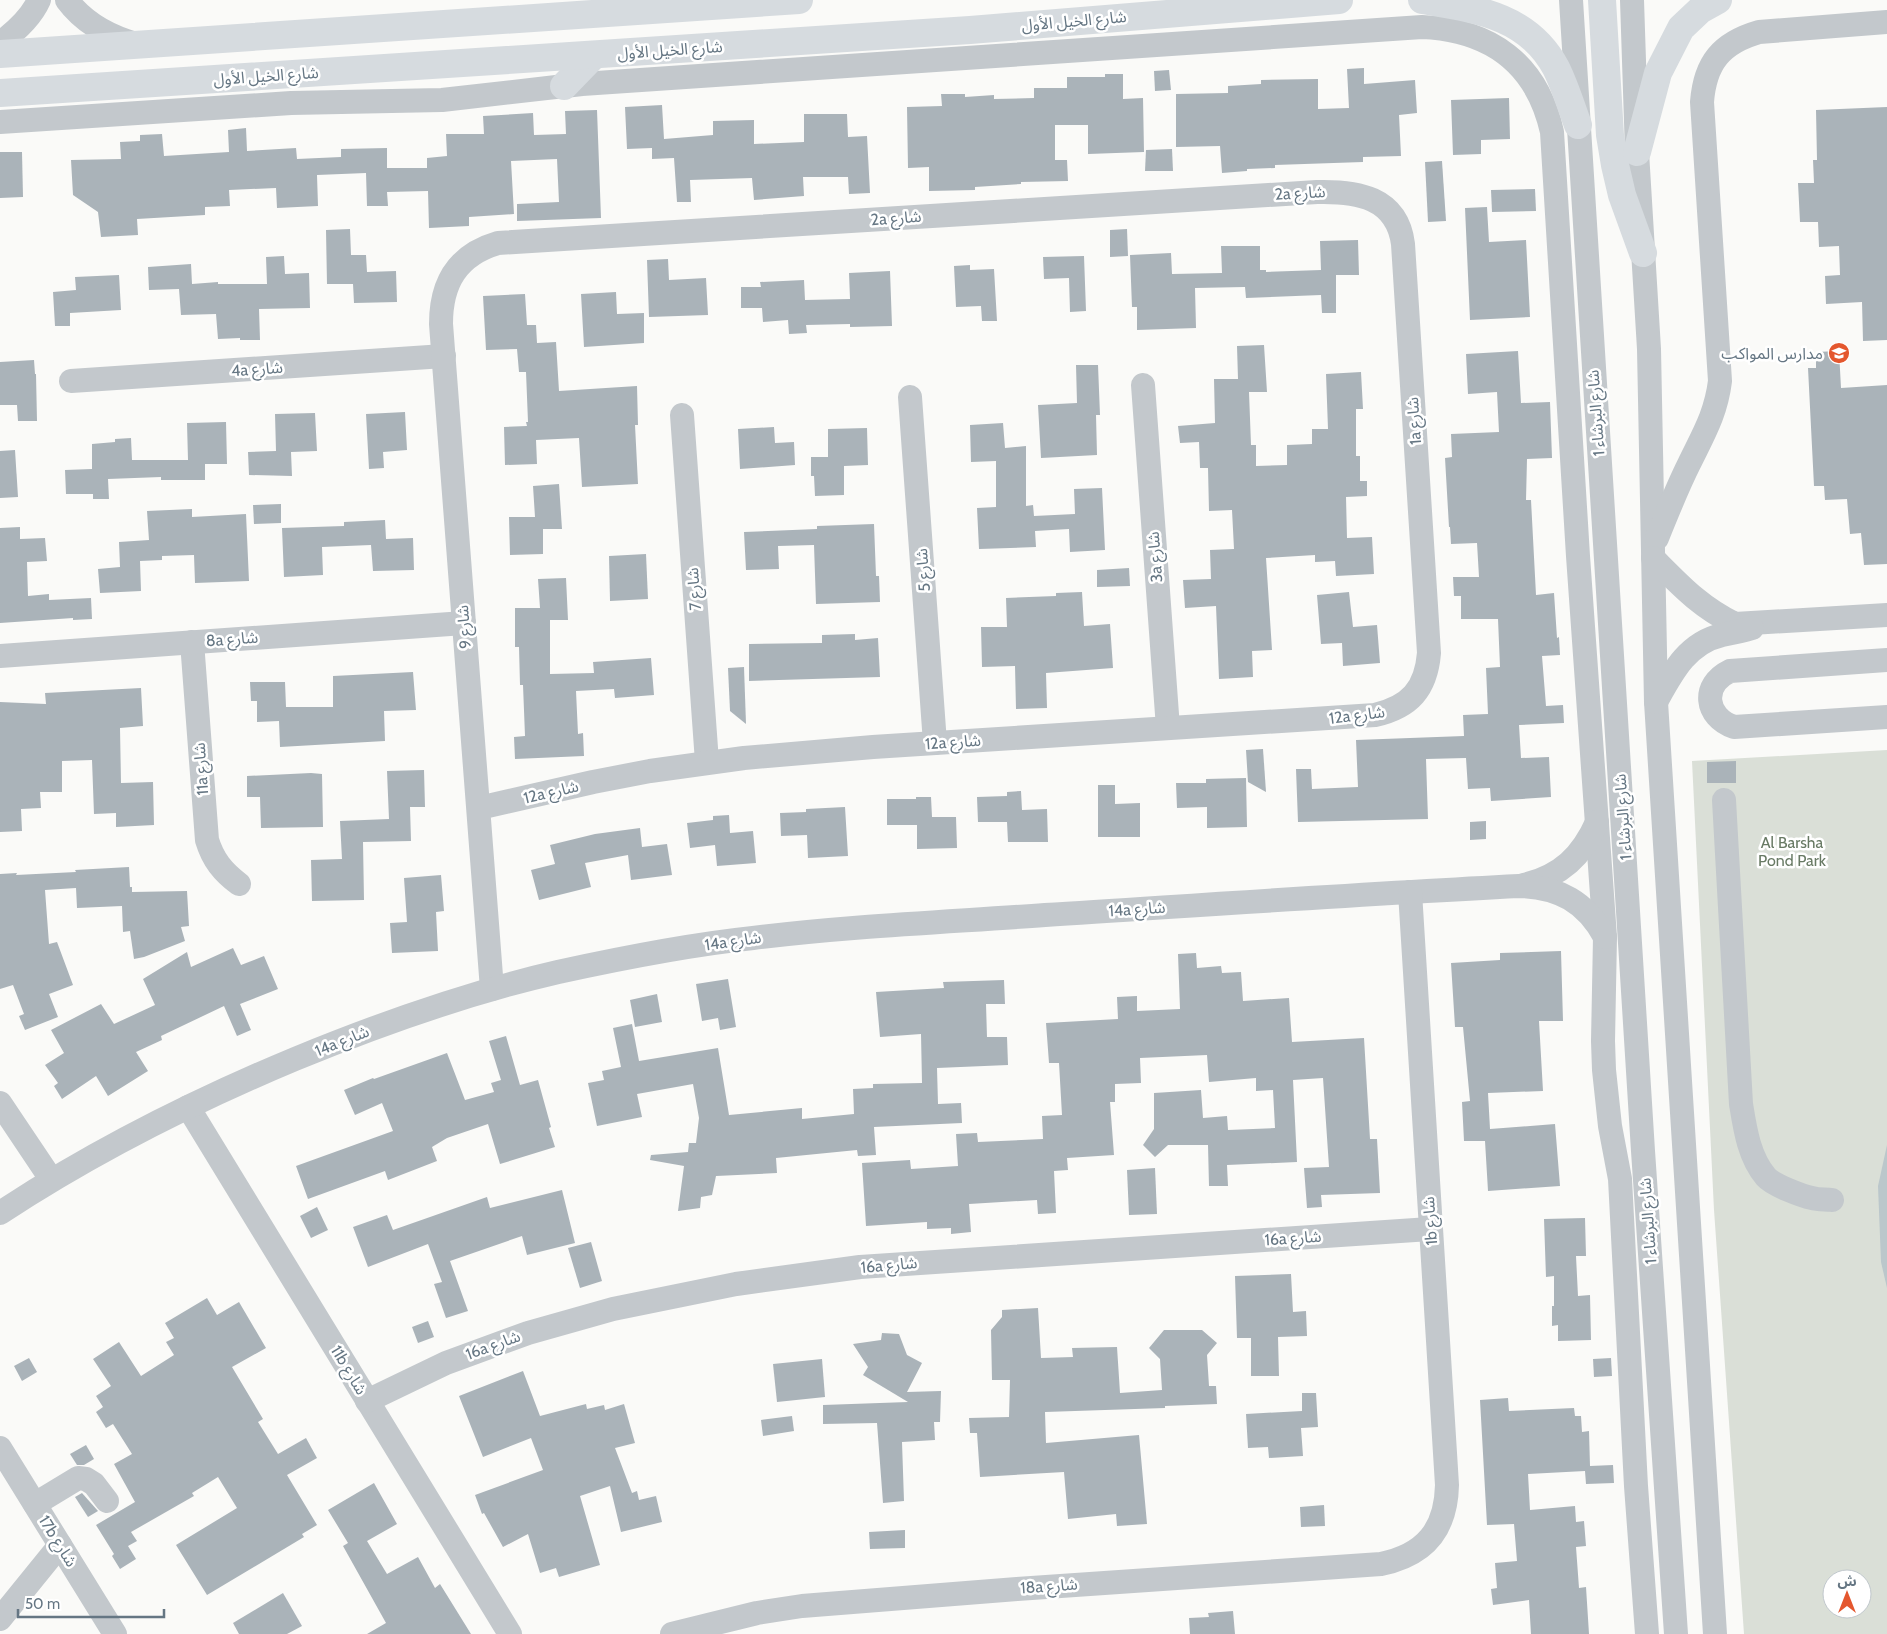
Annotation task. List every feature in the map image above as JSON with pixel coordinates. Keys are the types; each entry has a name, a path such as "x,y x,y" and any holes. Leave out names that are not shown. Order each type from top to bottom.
{"main road":[{"path":"0,54 800,0"},
{"name":"شارع الخيل الأول","path":"0,94 970,30 1326,0"},
{"path":"1422,0 1477,9 1499,16 1531,36 1546,52 1555,67 1563,83 1578,126"},
{"path":"1602,0 1608,74 1609,120 1615,165 1622,195 1643,253"},
{"path":"1637,152 1658,73 1681,28 1700,10 1718,0"},
{"path":"564,86 594,55"}],"street":[{"path":"0,43 14,33 38,0"},
{"path":"67,0 79,14 92,24 121,40 137,45"},
{"name":"شارع البرشاء 1","path":"1571,0 1580,165 1676,1634"},
{"path":"1632,0 1637,152 1649,349 1656,702 1715,1634"},
{"path":"1653,553 1677,490 1711,421 1720,382 1702,102 1704,85 1710,68 1715,58 1724,49 1746,36 1759,32 1887,22"},
{"path":"0,122 301,102 442,100 564,86 1422,27 1462,33 1484,41 1511,57 1522,68 1538,92 1549,118 1552,132 1578,556 1605,937 1604,1070 1610,1126 1620,1179 1636,1486 1647,1634"},
{"path":"1554,167 1580,165"},
{"name":"2a شارع","path":"457,268 475,252 498,243 1317,192 1343,192"},
{"name":"1a شارع","path":"1343,192 1374,199 1382,204 1395,218 1402,235 1429,642 1428,665 1422,686"},
{"name":"شارع 9","path":"457,268 449,280 441,309 492,989"},
{"name":"4a شارع","path":"71,382 444,356"},
{"name":"3a شارع","path":"1143,385 1168,728"},
{"name":"شارع 5","path":"910,397 935,743"},
{"name":"شارع 7","path":"682,415 707,762"},
{"path":"1653,553 1686,592 1718,616 1735,624 1887,614"},
{"name":"8a شارع","path":"0,656 464,623"},
{"path":"1656,702 1675,669 1695,646 1721,635 1737,633 1767,623"},
{"name":"11a شارع","path":"192,642 207,840 218,866 239,884"},
{"path":"1887,660 1730,672 1722,675 1716,681 1710,697 1711,705 1719,720 1734,727 1887,717"},
{"name":"12a شارع","path":"479,808 593,782 707,762 782,754 1375,716 1386,713 1406,702 1422,686"},
{"name":"14a شارع","path":"1519,886 1548,877 1573,860 1583,848 1620,777"},
{"path":"1724,800 1741,1104 1746,1136 1758,1163 1768,1179 1812,1198 1832,1200"},
{"name":"14a شارع","path":"0,1213 51,1179 188,1107 261,1073 333,1044 395,1020 492,989 556,973 683,948 805,932 1519,886 1535,886 1564,894 1588,912 1598,924 1605,937"},
{"name":"1b شارع","path":"1410,892 1447,1502 1439,1524 1425,1544"},
{"path":"0,1103 51,1179"},
{"name":"11b شارع","path":"188,1107 510,1634"},
{"name":"16a شارع","path":"368,1401 446,1363 528,1333 613,1309 674,1295 736,1284 860,1267 1430,1229"},
{"name":"17b شارع","path":"0,1448 115,1634"},
{"path":"35,1504 78,1478 86,1479 94,1484 107,1501"},
{"name":"18a شارع","path":"672,1634 748,1615 802,1606 1381,1564 1412,1554 1425,1544"},
{"path":"0,1619 60,1545"}],"green space":[{"name":"Al Barsha Pond Park","path":"1887,750 1887,1634 1744,1634 1714,1210 1692,761"}],"shaded area":[{"path":"1887,1145 1887,1288 1881,1262 1878,1186"}],"building":[{"path":"1364,68 1364,84 1415,80 1417,113 1399,115 1401,156 1363,157 1363,162 1275,165 1275,168 1247,169 1247,171 1222,173 1220,146 1176,147 1176,94 1228,93 1228,86 1261,84 1261,80 1318,79 1318,109 1349,108 1347,69"},
{"path":"1169,70 1171,90 1155,91 1154,71"},
{"path":"1105,74 1123,74 1123,99 1143,98 1144,152 1088,154 1088,125 1055,125 1055,160 1067,160 1068,181 1021,182 1021,184 975,187 975,190 929,191 929,167 908,168 907,107 942,106 941,94 965,94 965,97 994,95 994,99 1034,98 1034,88 1067,88 1067,77 1105,77"},
{"path":"1509,98 1510,139 1481,140 1481,154 1453,155 1451,100"},
{"path":"662,105 664,139 713,135 713,121 754,120 754,144 804,142 804,114 847,114 848,137 867,136 870,193 849,194 848,177 803,177 804,196 754,200 752,178 690,180 691,202 677,202 674,158 652,159 652,148 627,149 625,107"},
{"path":"1887,107 1887,340 1863,341 1862,302 1826,304 1825,276 1840,275 1839,246 1819,247 1818,222 1800,222 1798,183 1814,183 1813,160 1817,160 1816,110"},
{"path":"597,110 601,218 517,221 517,204 559,202 557,159 511,161 514,214 469,217 469,226 429,228 428,191 387,192 388,206 367,206 366,173 317,175 318,206 277,208 276,188 229,190 230,206 205,207 205,215 137,219 138,235 101,237 98,212 73,195 71,160 121,159 120,142 140,141 140,135 162,134 164,156 229,152 228,130 246,128 247,151 296,148 297,159 341,157 341,149 387,148 387,168 427,168 427,158 447,156 446,134 484,134 483,116 533,113 534,135 566,134 565,111"},
{"path":"1172,149 1173,171 1145,171 1146,150"},
{"path":"0,152 22,152 23,197 0,198"},
{"path":"1442,161 1446,221 1428,222 1425,162"},
{"path":"1535,189 1536,211 1492,212 1491,190"},
{"path":"1487,207 1489,242 1526,240 1530,317 1470,320 1465,208"},
{"path":"350,229 351,255 366,255 367,272 396,271 397,302 354,303 353,284 327,284 326,230"},
{"path":"1127,229 1128,256 1110,257 1110,230"},
{"path":"1358,240 1359,275 1336,275 1336,313 1322,313 1321,295 1246,298 1245,287 1195,288 1196,328 1137,330 1137,307 1132,307 1130,255 1171,253 1172,274 1222,273 1221,246 1260,246 1260,270 1266,270 1266,272 1321,270 1320,241"},
{"path":"284,256 285,274 309,273 310,308 259,309 260,340 240,340 240,338 218,339 216,314 181,315 179,289 149,290 148,267 191,264 192,284 218,282 218,284 267,284 266,257"},
{"path":"1084,256 1086,311 1070,312 1069,278 1044,279 1043,257"},
{"path":"668,259 669,280 706,278 708,315 649,317 647,260"},
{"path":"970,265 970,270 994,269 997,321 982,321 981,306 956,307 954,266"},
{"path":"890,271 892,326 850,327 850,324 806,325 807,333 789,334 788,320 763,322 762,308 741,308 741,287 761,287 760,282 804,280 805,300 850,299 849,273"},
{"path":"119,275 121,310 70,313 70,326 55,326 53,292 76,290 75,277"},
{"path":"616,292 617,314 644,313 644,343 584,347 581,294"},
{"path":"525,294 527,325 536,325 537,343 556,342 559,391 637,386 638,425 635,425 638,484 582,487 579,438 536,440 537,464 505,465 504,427 527,426 526,422 528,422 526,372 519,372 517,349 486,350 483,296"},
{"path":"1264,345 1267,392 1249,392 1251,445 1256,445 1256,466 1287,465 1287,445 1312,444 1312,429 1328,429 1326,374 1361,372 1363,409 1356,409 1356,456 1360,456 1360,481 1367,481 1367,496 1346,497 1347,538 1372,537 1374,574 1336,576 1335,561 1315,562 1315,555 1266,558 1272,650 1252,651 1253,677 1219,679 1216,606 1185,608 1183,580 1211,579 1210,550 1234,549 1232,510 1209,511 1208,468 1200,468 1199,442 1180,443 1178,426 1215,423 1214,379 1238,379 1237,346"},
{"path":"1518,351 1521,403 1550,402 1552,458 1527,459 1526,500 1531,500 1536,595 1554,593 1557,638 1559,637 1560,655 1542,656 1546,706 1563,705 1564,723 1519,725 1521,758 1549,757 1551,797 1491,801 1490,788 1468,789 1466,758 1426,759 1428,819 1298,822 1296,769 1311,769 1312,789 1358,787 1356,740 1464,736 1463,715 1488,714 1486,668 1500,667 1498,619 1461,619 1461,596 1454,596 1453,577 1479,577 1477,543 1451,544 1445,458 1452,457 1451,434 1499,432 1497,392 1468,394 1466,354"},
{"path":"1839,351 1841,388 1887,385 1887,564 1864,565 1861,533 1850,534 1847,499 1825,500 1824,486 1814,486 1808,368 1816,368 1816,352"},
{"path":"34,360 37,421 18,421 17,405 0,405 0,362"},
{"path":"1076,365 1098,365 1100,415 1096,415 1097,455 1041,458 1038,405 1077,403"},
{"path":"405,412 407,450 383,452 384,468 369,469 366,414"},
{"path":"315,413 317,451 291,452 292,476 249,475 248,452 276,451 275,414"},
{"path":"226,422 227,464 205,464 205,480 161,480 161,477 108,479 109,499 93,499 93,494 66,494 65,470 92,469 92,444 115,442 115,439 131,438 132,460 188,460 187,423"},
{"path":"1003,423 1005,448 1026,446 1026,506 1033,505 1034,516 1075,514 1074,489 1102,488 1105,550 1070,552 1069,529 1035,531 1036,547 979,549 977,508 996,507 996,461 971,462 970,425"},
{"path":"774,427 775,443 794,442 795,465 740,469 738,429"},
{"path":"867,428 868,465 844,466 844,495 815,496 814,476 811,476 811,457 828,457 828,429"},
{"path":"15,450 18,497 0,498 0,451"},
{"path":"559,484 562,529 543,529 543,554 510,555 509,517 535,517 533,486"},
{"path":"281,504 281,523 254,524 253,505"},
{"path":"192,509 192,517 246,514 249,581 195,583 194,555 162,556 162,560 140,561 141,591 100,593 98,569 120,567 119,542 149,540 147,511"},
{"path":"385,520 386,539 413,538 414,570 373,571 371,545 322,547 323,575 284,577 282,528 344,526 344,522"},
{"path":"874,524 876,576 879,576 880,602 816,604 814,545 778,546 779,569 746,570 744,532 817,529 817,526"},
{"path":"20,527 20,539 45,538 47,561 27,562 28,596 49,594 49,600 91,598 92,619 73,620 73,618 0,623 0,528"},
{"path":"646,554 648,599 610,601 609,556"},
{"path":"1129,568 1130,586 1097,587 1097,570"},
{"path":"566,578 568,620 550,620 550,674 594,673 593,662 651,658 654,695 615,698 614,689 576,691 578,734 583,733 584,756 515,759 514,737 525,736 523,685 520,685 519,647 515,647 515,608 540,608 538,579"},
{"path":"1082,592 1084,626 1110,624 1113,668 1046,673 1047,708 1016,709 1015,666 982,667 981,627 1007,627 1006,598 1056,596 1056,593"},
{"path":"1349,592 1353,627 1377,625 1380,663 1343,666 1342,643 1321,644 1317,595"},
{"path":"855,634 855,640 878,638 880,677 749,681 749,644 822,643 822,635"},
{"path":"744,667 746,724 730,711 728,668"},
{"path":"413,672 416,710 384,711 385,741 280,747 279,721 257,722 257,701 251,701 250,682 285,682 286,707 333,707 333,676"},
{"path":"141,688 143,726 120,728 121,783 153,782 154,825 116,827 116,813 94,814 92,760 62,761 62,792 40,792 41,808 21,809 22,831 0,832 0,702 46,704 45,693"},
{"path":"1263,749 1266,792 1248,782 1246,750"},
{"path":"1736,761 1736,783 1707,783 1707,762"},
{"path":"424,770 425,807 410,807 411,841 363,842 364,900 312,901 311,860 342,859 340,821 389,819 387,771"},
{"path":"322,774 323,827 261,828 260,797 247,797 247,776"},
{"path":"1246,778 1247,827 1207,828 1207,807 1177,808 1176,783 1206,783 1206,779"},
{"path":"1098,785 1115,785 1115,804 1140,803 1140,837 1098,837"},
{"path":"1021,791 1022,810 1047,809 1048,842 1008,842 1007,822 978,822 977,797 1007,796 1007,792"},
{"path":"916,797 931,797 932,817 956,817 957,848 917,849 917,825 887,825 887,799 916,799"},
{"path":"845,807 848,856 808,858 807,835 781,836 780,813 806,812 806,809"},
{"path":"729,815 730,833 753,831 756,863 717,866 715,845 690,848 687,823 713,820 713,816"},
{"path":"1486,821 1486,839 1470,840 1470,822"},
{"path":"640,828 642,847 667,844 672,875 631,880 628,855 585,863 591,887 539,900 531,870 555,864 550,845 595,834"},
{"path":"129,867 132,892 187,891 189,926 181,927 185,941 134,959 130,931 123,932 122,906 77,908 76,888 45,890 49,944 57,942 73,985 49,994 58,1017 25,1030 19,1016 24,1014 13,985 0,989 0,874 76,872 75,870"},
{"path":"441,875 444,911 436,912 438,951 392,953 390,923 407,922 404,878"},
{"path":"233,948 241,965 264,956 278,989 240,1004 251,1030 237,1036 224,1006 161,1036 162,1040 136,1052 148,1071 108,1096 96,1076 62,1099 54,1086 58,1083 45,1065 64,1053 51,1030 101,1004 114,1024 155,1005 143,979 187,952 191,967"},
{"path":"1561,951 1563,1021 1539,1021 1543,1091 1488,1093 1490,1129 1555,1124 1560,1186 1488,1191 1485,1141 1464,1141 1462,1102 1470,1101 1463,1027 1455,1027 1451,963 1500,960 1500,953"},
{"path":"1196,953 1197,968 1221,966 1222,973 1241,972 1243,1001 1289,998 1292,1042 1364,1038 1370,1139 1377,1139 1380,1193 1321,1195 1322,1207 1307,1208 1304,1168 1329,1167 1323,1078 1293,1080 1297,1162 1227,1165 1228,1186 1209,1186 1208,1145 1168,1145 1155,1157 1143,1145 1154,1129 1154,1093 1201,1090 1203,1118 1227,1116 1228,1130 1275,1128 1273,1090 1256,1091 1256,1078 1209,1082 1207,1055 1140,1058 1141,1083 1115,1084 1115,1102 1110,1102 1114,1155 1067,1158 1068,1170 1054,1171 1056,1213 1038,1214 1037,1200 969,1204 971,1232 951,1234 951,1228 927,1229 927,1222 866,1226 862,1163 910,1160 911,1169 958,1166 956,1134 977,1133 978,1142 1043,1139 1042,1116 1062,1115 1059,1063 1049,1063 1046,1023 1118,1019 1117,997 1137,996 1137,1011 1180,1009 1178,954"},
{"path":"728,979 736,1027 720,1030 718,1018 702,1021 696,984"},
{"path":"1004,980 1005,1004 986,1004 987,1037 1007,1037 1008,1065 937,1068 938,1104 961,1103 962,1123 874,1127 876,1155 858,1156 857,1150 776,1158 777,1173 716,1176 712,1195 701,1197 700,1208 678,1211 684,1166 650,1160 651,1155 688,1152 689,1143 696,1143 699,1118 693,1084 637,1094 642,1117 597,1126 588,1083 604,1080 602,1071 621,1067 613,1028 632,1024 639,1061 718,1048 729,1115 802,1108 802,1119 854,1114 853,1089 873,1088 873,1084 922,1083 921,1034 880,1037 876,992 944,988 943,982"},
{"path":"657,994 662,1022 635,1027 630,1000"},
{"path":"506,1036 520,1085 538,1080 555,1147 500,1164 488,1124 447,1138 432,1147 437,1161 388,1180 385,1171 308,1199 296,1166 393,1131 382,1103 355,1115 344,1090 447,1053 465,1100 494,1092 491,1083 501,1080 489,1041"},
{"path":"1155,1168 1157,1214 1129,1215 1127,1170"},
{"path":"562,1190 575,1243 527,1255 522,1236 450,1261 468,1311 446,1318 434,1284 442,1282 428,1244 368,1267 353,1227 387,1215 393,1230 487,1197 490,1208"},
{"path":"317,1207 328,1230 311,1238 300,1216"},
{"path":"1585,1218 1586,1256 1576,1256 1578,1296 1590,1295 1591,1340 1558,1341 1558,1325 1552,1326 1554,1276 1546,1277 1544,1219"},
{"path":"591,1242 602,1281 580,1288 568,1248"},
{"path":"1291,1274 1293,1312 1306,1311 1307,1336 1278,1337 1279,1376 1251,1376 1251,1338 1237,1338 1235,1276"},
{"path":"207,1298 217,1315 239,1302 266,1348 232,1367 263,1419 258,1422 278,1454 306,1438 317,1458 287,1475 317,1525 302,1534 304,1537 207,1595 176,1545 237,1508 218,1477 192,1493 194,1496 131,1532 137,1541 128,1546 136,1559 120,1569 112,1556 114,1554 96,1525 135,1502 114,1464 132,1454 113,1424 106,1428 96,1412 103,1407 96,1396 111,1386 93,1359 119,1342 141,1376 174,1355 166,1342 174,1338 165,1323"},
{"path":"1038,1308 1041,1358 1073,1357 1072,1348 1117,1347 1120,1393 1162,1390 1160,1359 1149,1348 1164,1330 1202,1330 1217,1343 1207,1355 1209,1386 1216,1386 1217,1404 1165,1406 1165,1408 1045,1412 1046,1443 1139,1435 1147,1524 1117,1526 1116,1514 1068,1519 1064,1472 980,1477 977,1433 970,1433 969,1418 1009,1417 1010,1380 992,1380 991,1330 1002,1317 1002,1310"},
{"path":"428,1321 434,1337 418,1343 412,1327"},
{"path":"882,1333 899,1334 907,1355 922,1363 907,1392 941,1391 940,1422 934,1422 935,1440 902,1442 904,1501 883,1503 877,1423 823,1424 823,1405 908,1402 863,1375 868,1367 853,1344 881,1340"},
{"path":"29,1358 37,1372 22,1381 14,1366"},
{"path":"1611,1358 1612,1376 1594,1377 1593,1359"},
{"path":"822,1359 825,1397 777,1402 773,1364"},
{"path":"523,1371 540,1416 586,1404 587,1409 604,1405 605,1410 624,1404 635,1443 615,1448 632,1493 637,1491 639,1500 656,1496 662,1522 621,1532 610,1486 580,1496 600,1565 559,1577 556,1568 540,1573 528,1534 503,1547 484,1513 482,1514 475,1495 543,1470 531,1438 483,1457 459,1396"},
{"path":"1302,1393 1316,1393 1318,1427 1301,1428 1303,1456 1269,1458 1268,1447 1248,1448 1246,1414 1302,1411"},
{"path":"1508,1398 1509,1411 1574,1408 1575,1416 1581,1416 1582,1432 1589,1431 1590,1466 1613,1465 1614,1483 1586,1484 1585,1471 1528,1474 1530,1510 1575,1506 1576,1522 1584,1521 1586,1546 1576,1547 1579,1588 1586,1587 1589,1634 1531,1634 1529,1600 1493,1605 1491,1589 1497,1588 1495,1563 1517,1561 1514,1524 1487,1525 1480,1400"},
{"path":"792,1416 794,1431 763,1436 761,1420"},
{"path":"86,1445 94,1459 84,1465 77,1465 70,1454"},
{"path":"374,1483 397,1524 367,1541 387,1574 418,1557 435,1588 440,1584 471,1634 367,1634 386,1623 343,1546 348,1543 328,1510"},
{"path":"82,1493 98,1511 88,1517 75,1497"},
{"path":"1324,1505 1325,1526 1301,1527 1300,1507"},
{"path":"905,1530 905,1548 870,1549 869,1532"},
{"path":"283,1593 302,1626 287,1634 239,1634 233,1623"},
{"path":"1233,1611 1235,1634 1190,1634 1189,1618 1209,1617 1208,1613"}],"place":[{"name":"مدارس المواكب","path":"1839,353"}]}
